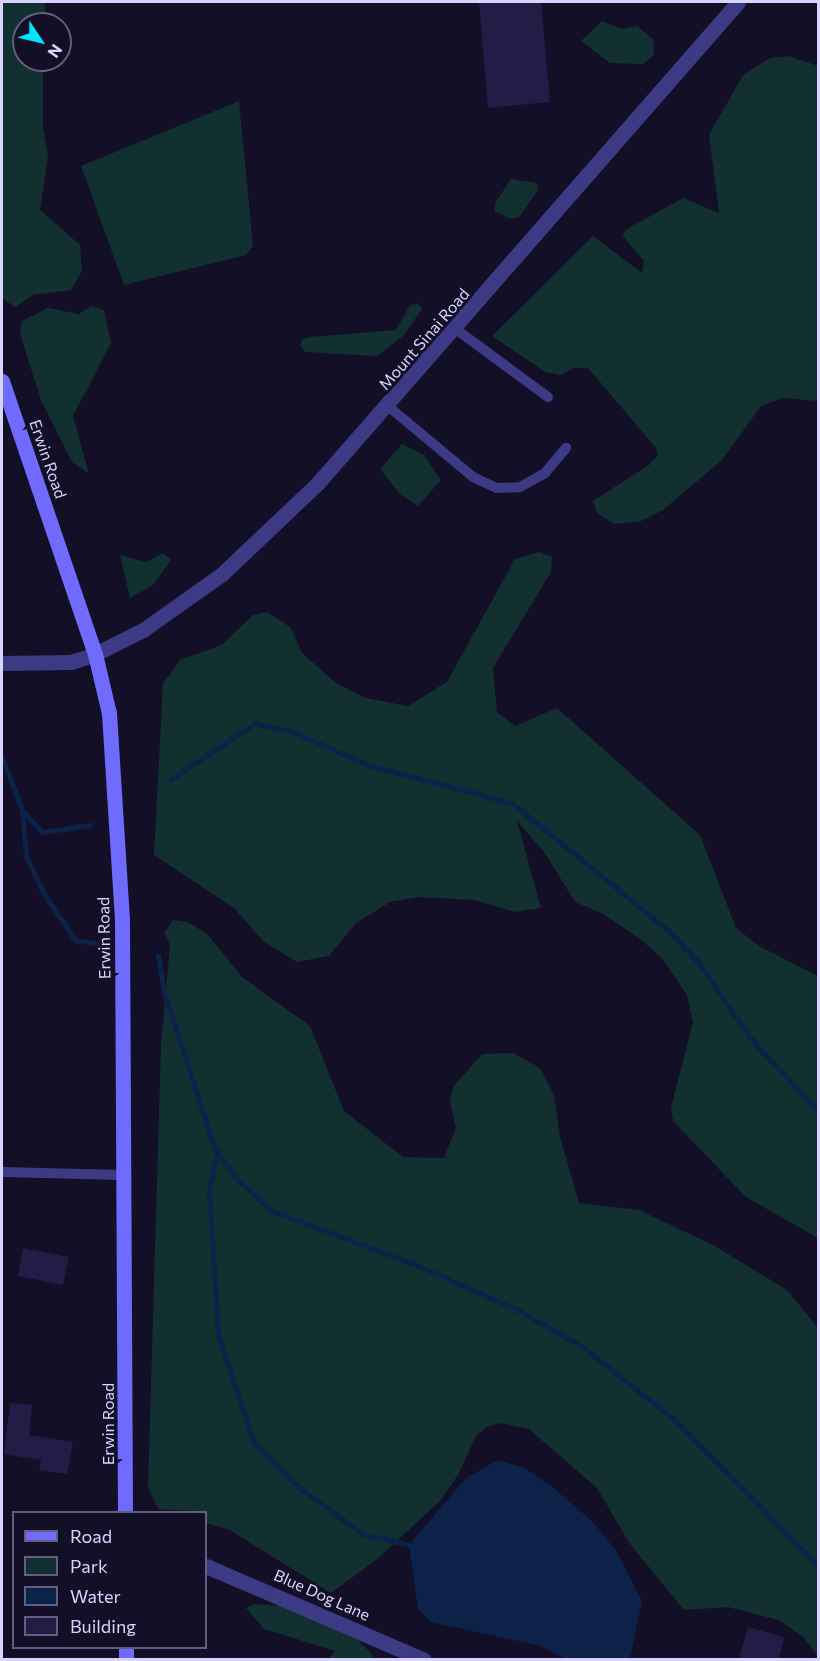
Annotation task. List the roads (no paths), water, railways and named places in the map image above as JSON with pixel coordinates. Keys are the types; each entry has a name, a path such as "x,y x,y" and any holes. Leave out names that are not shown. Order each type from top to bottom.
{"main road":[{"name":"Erwin Road","path":"2,381 95,654 109,713 119,844 125,1511"}],"street":[{"name":"Mount Sinai Road","path":"2,663 71,662 95,654 143,630 235,564 389,407 738,2"},
{"name":"Blue Dog Lane","path":"207,1566 424,1659"}],"lane":[{"path":"457,330 548,397"},
{"path":"389,407 473,477 497,488 528,482 545,473 566,448"},
{"path":"2,1172 123,1174"}],"water":[{"path":"498,1460 524,1468 550,1485 592,1521 617,1552 642,1601 630,1659 566,1659 541,1646 431,1622 418,1609 409,1545 466,1478"}],"waterway":[{"path":"171,779 255,723 293,732 371,766 512,803 670,932 697,961 755,1044 818,1110"},
{"path":"2,757 22,810 26,856 44,894 75,940 105,945"},
{"path":"22,810 42,832 90,825"},
{"path":"158,955 164,992 215,1149 235,1177 270,1210 414,1264 518,1310 583,1347 675,1420 818,1566"},
{"path":"217,1150 209,1190 218,1334 254,1443 296,1485 363,1534 416,1546"}]}
